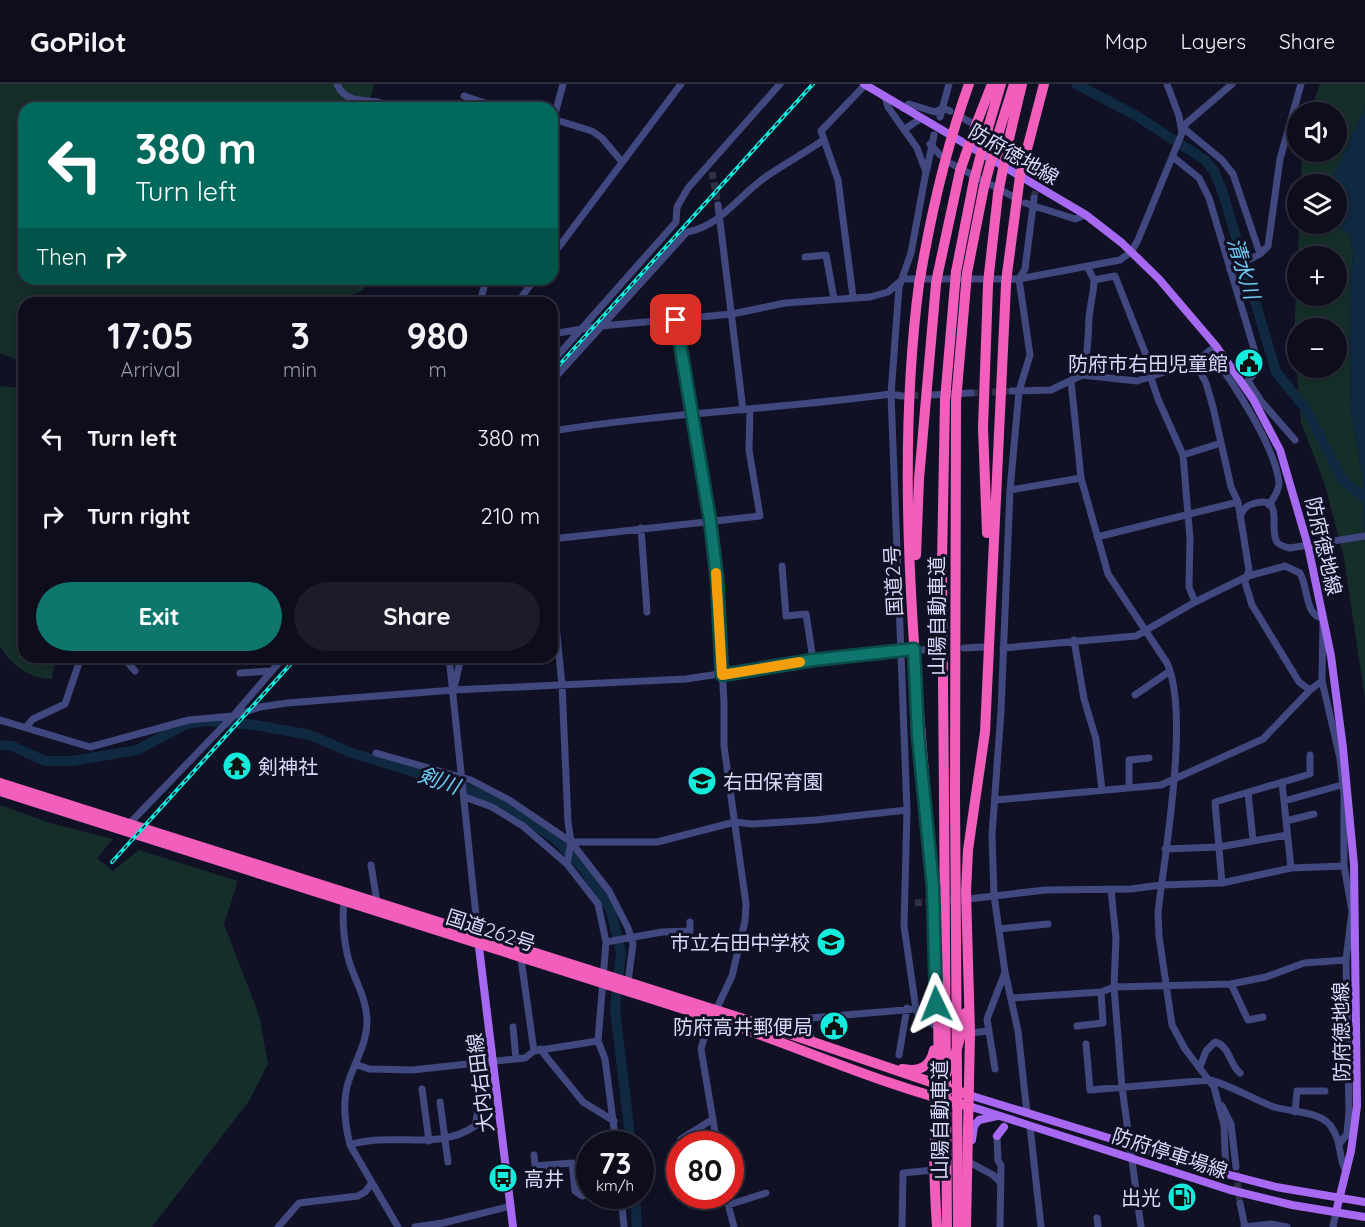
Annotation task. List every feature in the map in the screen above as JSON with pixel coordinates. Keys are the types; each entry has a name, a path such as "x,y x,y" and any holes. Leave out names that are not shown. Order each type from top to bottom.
{"highway":[{"name":"国道2号","path":"937,1227 934,1170 939,1084 933,887 918,735 908,418 911,355 920,279 951,137 969,84"},
{"path":"913,630 916,612 919,479 937,279 956,168 992,84"},
{"name":"山陽自動車道","path":"958,1227 950,796 942,552 950,400 962,273 974,180 1001,84"},
{"name":"山陽自動車道","path":"962,273 984,187 1003,137 1014,84"},
{"path":"990,604 982,428 988,279 1003,137 1022,84"},
{"path":"966,1227 970,1033 968,861 985,732 1007,279 1020,176 1044,84"},
{"name":"国道262号","path":"0,783 604,979"},
{"name":"国道262号","path":"0,791 345,896 377,902 521,958 626,984 714,1014 922,1094 969,1106"},
{"name":"山陽自動車道","path":"947,1227 950,796"},
{"path":"922,1094 939,1084 952,1065 961,1035 969,986"},
{"name":"国道262号","path":"714,1014 811,1042 969,1095"},
{"path":"884,1068 920,1070 927,1066 934,1053 937,1031"}],"main road":[{"name":"防府徳地線","path":"865,84 1086,216 1131,252 1194,318 1213,349 1246,383 1280,450 1308,546 1323,618 1345,784 1354,911 1358,1087 1355,1129 1338,1198 1340,1213"},
{"name":"大内右田線","path":"478,940 513,1227"},
{"name":"防府停車場線","path":"969,1095 1226,1174 1365,1203"},
{"name":"防府停車場線","path":"969,1106 1002,1120 1030,1126 1230,1190 1365,1217"},
{"path":"968,1156 976,1123 979,1120 1002,1120 997,1136"}],"street":[{"path":"337,84 347,97 367,102"},
{"path":"558,103 563,84"},
{"path":"558,248 681,84"},
{"path":"558,355 676,222 676,207 688,188 780,84"},
{"path":"853,297 838,180 822,141 822,127 865,84"},
{"path":"940,117 946,109 949,84"},
{"path":"1167,84 1182,130 1222,160 1233,174 1258,255"},
{"path":"558,333 601,326 732,314 785,303 870,297 888,292 903,279 1019,279 1088,268 1120,260 1131,252 1174,154 1182,130 1232,84"},
{"path":"1230,270 1258,255 1268,246 1280,159 1301,84"},
{"path":"464,96 482,102"},
{"path":"885,97 888,107 917,148 927,172"},
{"path":"903,108 909,104 935,111 946,109"},
{"path":"905,129 920,118"},
{"path":"963,118 1019,150"},
{"path":"558,122 592,131 602,138 622,162"},
{"path":"934,135 930,144 927,172 897,299 891,394 907,810 904,926 916,1009 918,1014 937,1031"},
{"path":"558,374 687,232 699,230 720,217 766,176 822,141"},
{"path":"930,144 940,154"},
{"path":"1174,154 1205,187 1254,352 1253,375 1246,383 1295,440"},
{"path":"1032,158 1036,161 1038,176"},
{"path":"707,164 712,172"},
{"path":"956,168 1012,196"},
{"path":"1027,1113 1013,998 1005,972 994,895 992,835 996,800 1016,391 1030,355 1019,279 1025,269 1034,198"},
{"path":"1025,203 1075,219 1086,216"},
{"path":"558,538 760,516 749,450 747,409 718,205"},
{"path":"805,257 826,255 834,299"},
{"path":"1083,375 1089,351 1089,315 1094,294 1094,280 1088,268"},
{"path":"1094,280 1115,276 1148,360 1150,375 1183,455 1188,512 1190,586 1195,602"},
{"path":"676,320 710,520 717,579 724,746 746,904 745,921 732,976 703,1039 701,1058 715,1131"},
{"path":"1016,391 1051,390 1083,375 1137,381 1195,362 1213,349 1261,433 1275,470 1278,489 1269,505"},
{"path":"1195,362 1206,383 1231,488 1238,502 1248,576 1245,582 1252,605 1299,682 1310,690"},
{"path":"1071,381 1081,478 1108,574 1170,671 1176,728 1173,780 1161,885 1159,936 1172,1025 1185,1049 1210,1080 1231,1124 1236,1167"},
{"path":"931,395 970,393"},
{"path":"558,430 632,418 891,394 901,396"},
{"path":"1183,455 1221,443"},
{"path":"1010,490 1081,478"},
{"path":"1097,537 1188,512 1238,502"},
{"path":"1240,517 1246,506 1264,502 1269,505 1274,509 1278,542 1290,548 1365,536"},
{"path":"641,528 647,612"},
{"path":"782,566 786,615 806,614 813,660"},
{"path":"1003,648 1136,636 1145,633 1195,602 1248,576 1285,566 1296,569 1303,578 1311,612 1318,618 1323,618 1322,681 1345,784 1344,866 1354,911 1346,960 1349,1111 1347,1134 1340,1143"},
{"path":"1074,640 1083,699 1096,739 1102,790"},
{"path":"558,645 571,845 567,863"},
{"path":"964,648 983,647"},
{"path":"0,720 90,747 189,720 233,716 260,707 287,703 454,690 722,675 813,660 932,648"},
{"path":"26,727 33,719 65,704 79,663"},
{"path":"128,663 135,671"},
{"path":"129,824 233,716 278,663"},
{"path":"450,663 478,940"},
{"path":"454,690 460,663"},
{"path":"240,673 271,671"},
{"path":"1135,695 1170,671"},
{"path":"996,800 1161,785 1263,739 1310,690 1322,681"},
{"path":"376,753 463,779 509,800 571,845 609,891 632,939 626,984"},
{"path":"1222,883 1215,802 1310,774 1310,754"},
{"path":"1129,788 1129,760 1149,758"},
{"path":"1282,782 1291,868"},
{"path":"1284,801 1345,784"},
{"path":"1248,793 1253,840"},
{"path":"465,796 510,817 567,863 598,904 606,942 598,1041 605,1059 615,1131"},
{"path":"571,845 657,842 735,822 752,824 816,820 907,810"},
{"path":"1286,821 1314,814"},
{"path":"1165,849 1219,847 1287,835"},
{"path":"371,865 377,902"},
{"path":"968,899 1045,890 1111,890 1161,885 1222,883 1291,868 1344,866"},
{"path":"1111,890 1116,938 1114,987 1122,1087 1141,1227"},
{"path":"345,896 349,961 365,1002 367,1020 364,1044 345,1095 350,1144 398,1227"},
{"path":"905,904 915,903"},
{"path":"606,942 662,932 690,931 690,922"},
{"path":"999,929 1048,924"},
{"path":"521,958 537,1050 583,1102 614,1121"},
{"path":"1013,998 1101,992 1114,987 1231,984 1266,977 1304,963 1346,960"},
{"path":"995,1069 987,1019 1005,972"},
{"path":"1231,984 1248,1020 1263,1017"},
{"path":"1077,1026 1102,1023 1101,992"},
{"path":"899,1055 907,1008"},
{"path":"811,1042 810,1018 916,1009"},
{"path":"513,1027 516,1059"},
{"path":"970,1033 989,1031"},
{"path":"355,1064 369,1069 412,1070 525,1058 537,1050 598,1041"},
{"path":"1200,1067 1206,1051 1215,1042 1227,1050 1232,1064 1240,1073"},
{"path":"1086,1044 1089,1090 1210,1080 1273,1107 1320,1117 1328,1122 1340,1143 1342,1165 1346,1172"},
{"path":"350,1144 397,1139 429,1141 464,1134 475,1126 480,1101 478,1063"},
{"path":"422,1089 429,1141"},
{"path":"1295,1112 1297,1091 1325,1091"},
{"path":"1217,1098 1226,1141 1226,1174"},
{"path":"440,1102 448,1162"},
{"path":"694,1131 713,1119"},
{"path":"1030,1126 1041,1227"},
{"path":"997,1136 998,1161 1001,1165 1000,1227"},
{"path":"534,1155 535,1166 572,1163 576,1192"},
{"path":"968,1156 1000,1182"},
{"path":"902,1227 903,1173 934,1170"},
{"path":"278,1227 299,1203 358,1196 365,1192 372,1183"},
{"path":"744,1200 766,1193"},
{"path":"1240,1203 1244,1227 1271,1224 1287,1227"},
{"path":"415,1227 443,1223 510,1206"},
{"path":"622,1209 624,1227"},
{"path":"730,1209 734,1227"},
{"path":"1333,1227 1340,1213"},
{"path":"1097,1218 1098,1227"}],"green space":[{"path":"0,84 375,84 368,102 18,102 18,285 367,285 357,293 344,297 18,297 18,360 0,353"},
{"path":"1320,84 1365,84 1365,107 1347,147 1347,102 1314,102"},
{"path":"1302,162 1340,162 1335,174 1301,174"},
{"path":"1347,233 1350,235 1353,254 1349,303 1351,412 1362,476 1365,545 1365,699 1344,558 1325,485 1301,422 1297,378 1347,378 1347,318 1295,318 1295,306 1347,306 1347,246 1298,246 1299,234"},
{"path":"0,386 18,388 18,663 58,663 54,667 52,679 36,677 22,670 0,646"},
{"path":"0,805 50,823 113,839 97,858 113,871 139,850 238,881 224,924 259,1015 268,1064 249,1101 152,1227 0,1227"}],"water":[{"path":"1365,107 1365,545 1362,476 1351,412 1349,303 1353,254 1350,235 1347,233 1347,174 1335,174 1340,162 1347,162 1347,147"}],"waterway":[{"name":"清水川","path":"1076,84 1135,115 1205,160 1214,171 1223,193 1276,372 1306,409 1342,479 1365,499"},
{"name":"剣川","path":"0,745 12,746 45,761 72,761 137,750 186,724 206,721 255,725 310,735 352,753 451,783 501,802 554,838 582,867 610,908 621,952 615,1010 629,1131"},
{"name":"剣川","path":"636,1209 637,1227"}],"tunnel":[{"path":"712,172 718,205"},
{"path":"1034,198 1038,175"},
{"path":"971,393 1012,391"},
{"path":"901,396 929,395"},
{"path":"915,903 960,899"},
{"path":"1236,1172 1240,1203"}],"railway":[{"path":"558,366 813,84"},
{"path":"112,862 292,663"}],"slow traffic":[{"path":"716,573 722,675 800,662"}],"place":[{"name":"防府市右田児童館","path":"1249,363"},
{"name":"剣神社","path":"237,766"},
{"name":"右田保育園","path":"702,781"},
{"name":"市立右田中学校","path":"831,942"},
{"name":"防府高井郵便局","path":"834,1026"},
{"name":"高井","path":"503,1178"},
{"name":"出光","path":"1182,1197"}],"route":[{"path":"676,320 710,520 717,579 718,636 722,675 813,660 914,649 918,735 933,887 936,1004"}]}
